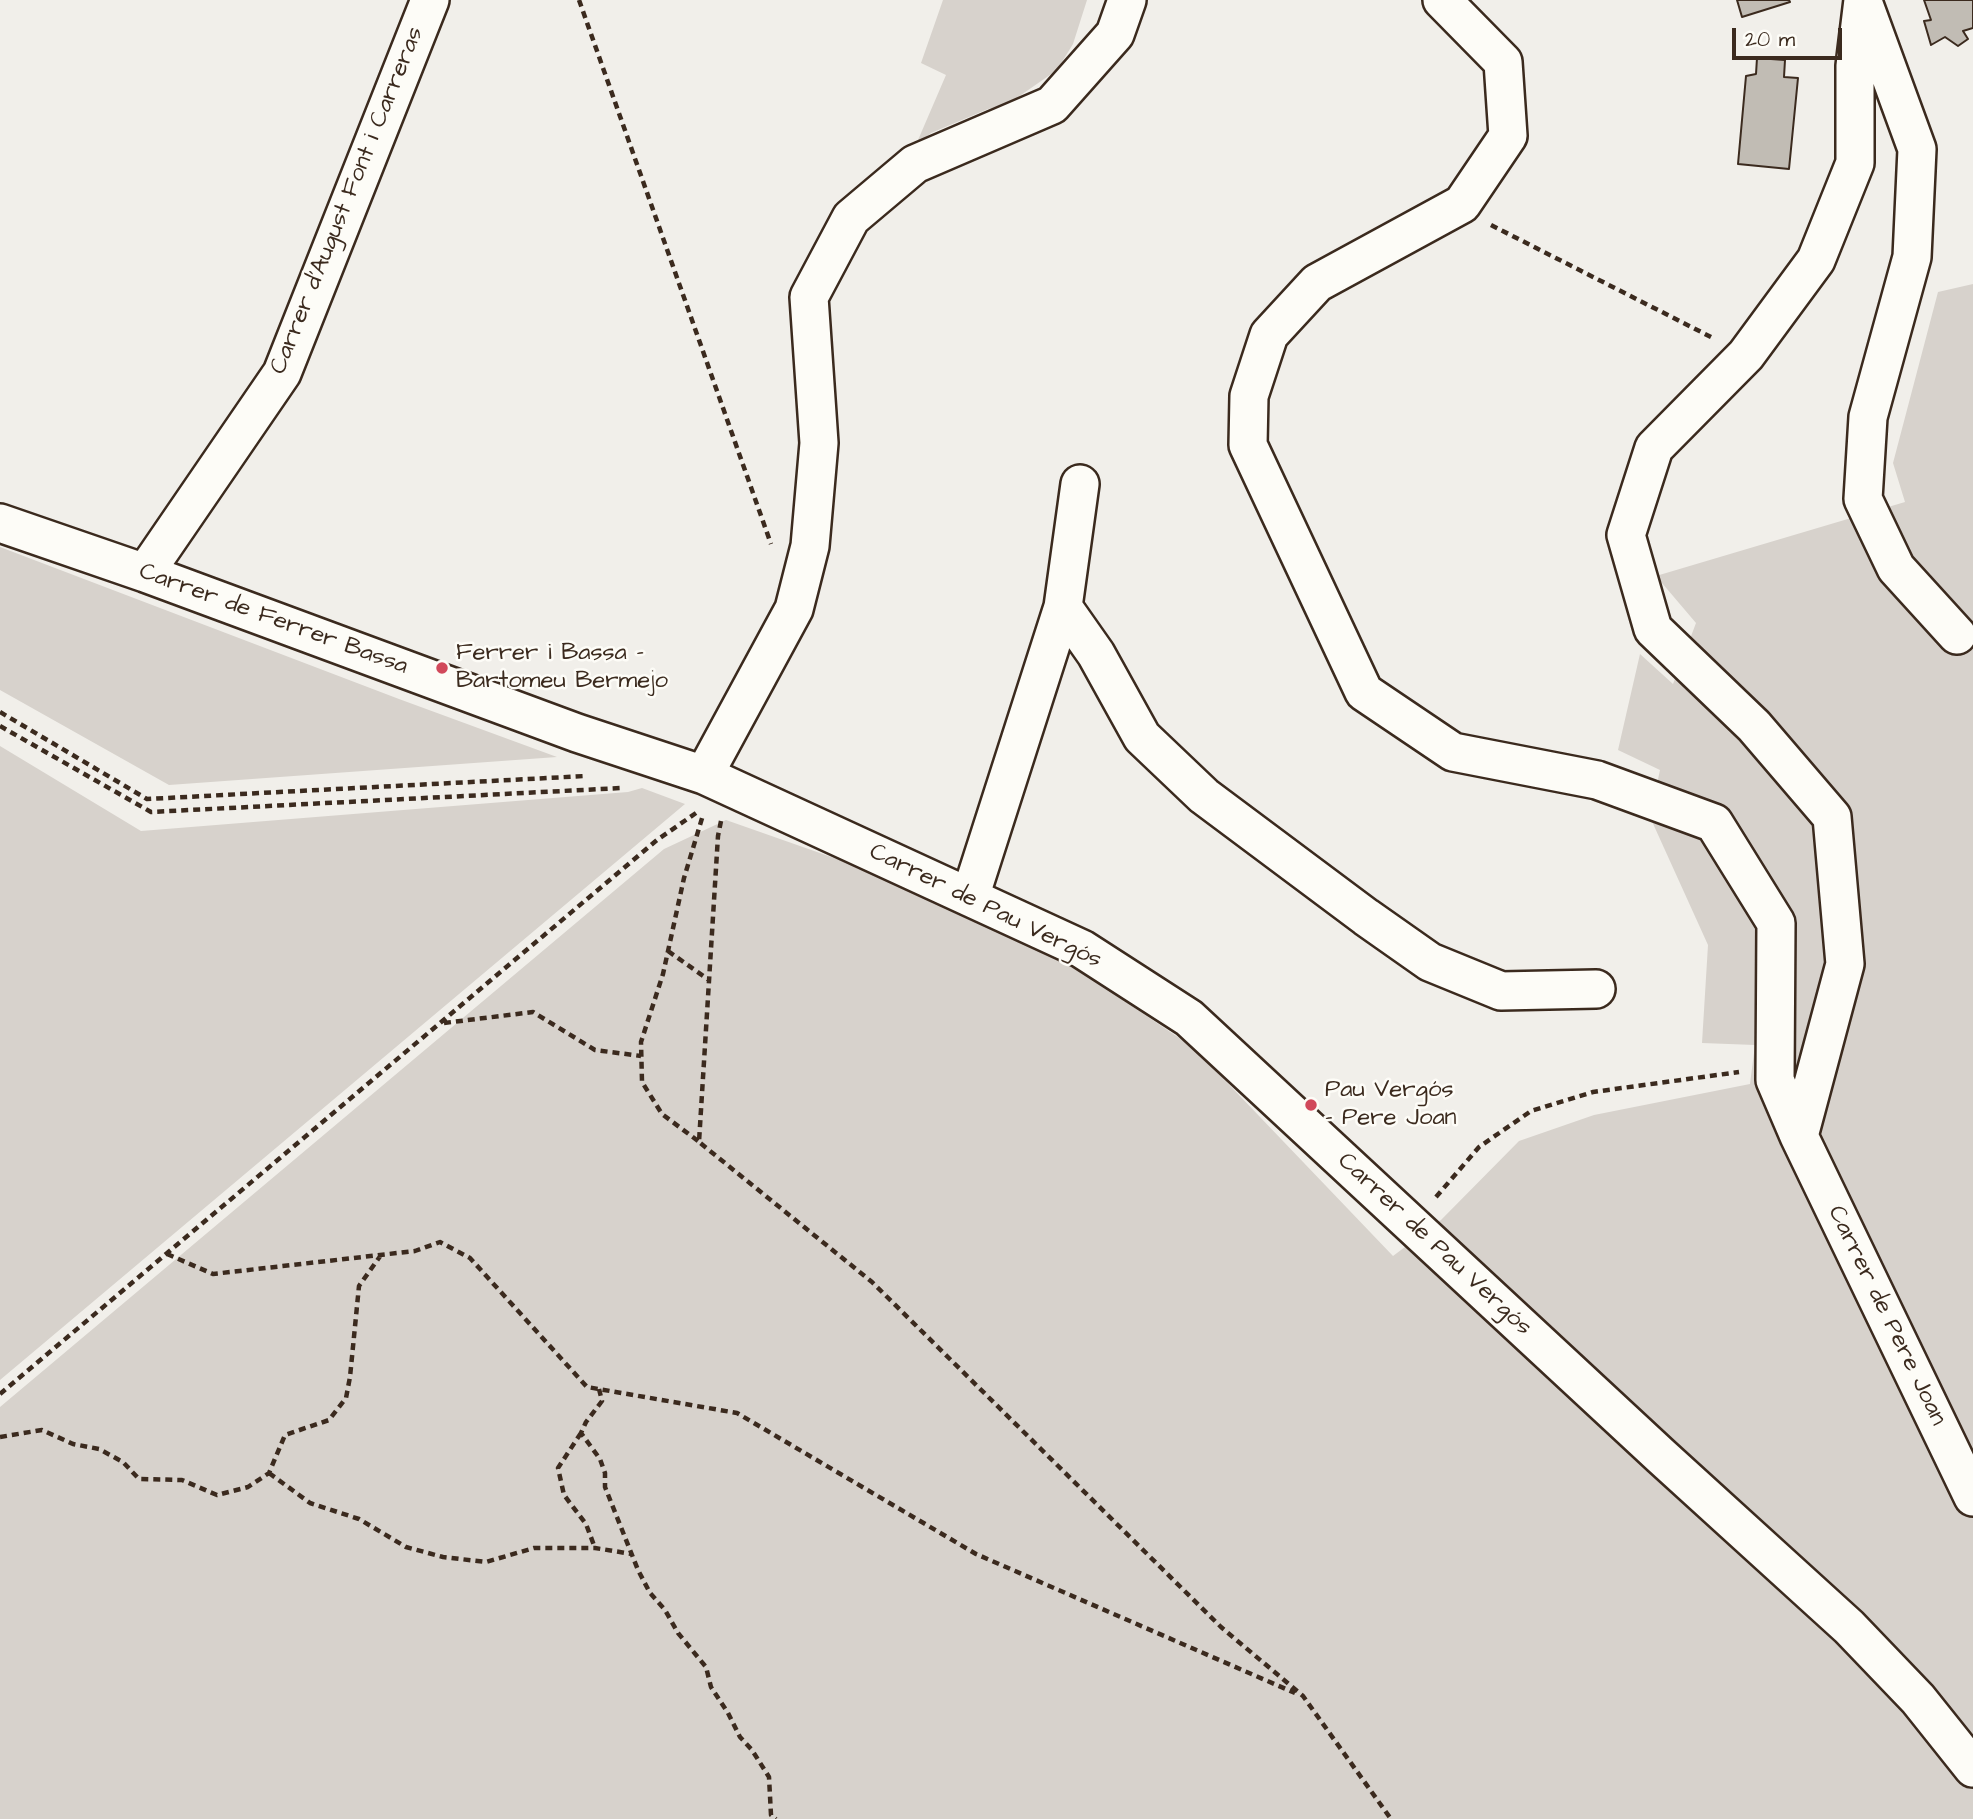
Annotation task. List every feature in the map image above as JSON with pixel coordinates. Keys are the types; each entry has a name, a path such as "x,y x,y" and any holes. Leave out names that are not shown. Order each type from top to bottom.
{"street":[{"name":"Carrer d'August Font i Carreras","path":"145,573 282,373 430,0"},
{"path":"705,791 794,609 810,545 819,443 809,298 851,218 915,164 1052,105 1115,34 1127,0"},
{"path":"1442,0 1503,62 1508,135 1462,204 1456,207"},
{"path":"1799,1136 1845,964 1832,817 1754,726 1653,629 1626,536 1654,448 1746,355 1816,260 1855,163 1855,66 1863,2"},
{"path":"1863,2 1917,149 1912,257 1868,417 1863,499 1896,568 1957,635"},
{"name":"Carrer de Pere Joan","path":"1456,207 1317,283 1269,335 1249,396 1248,445 1364,692 1453,752 1597,780 1714,823 1776,923 1774,1080 1973,1496"},
{"path":"970,897 1063,607 1080,484"},
{"name":"Carrer de Ferrer Bassa","path":"0,523 145,573 577,733 705,791"},
{"path":"1063,607 1096,654 1142,737 1204,796 1366,917 1430,962 1501,991 1597,989"},
{"name":"Carrer de Pau Vergós","path":"705,791 970,897 1082,949 1189,1018 1849,1627 1918,1699 1973,1768"}],"path":[{"path":"579,0 771,544"},
{"path":"1456,207 1746,355"},
{"path":"0,712 147,799 593,776"},
{"path":"0,726 151,812 627,788"},
{"path":"705,791 663,974 641,1042 642,1082 662,1114 872,1282 1221,1627 1303,1696 1391,1819"},
{"path":"0,1394 657,840 705,791"},
{"path":"699,1142 718,836 723,815"},
{"path":"668,951 709,980"},
{"path":"441,1023 533,1012 595,1050 641,1056"},
{"path":"1412,1224 1479,1147 1531,1111 1592,1092 1774,1067"},
{"path":"167,1254 213,1274 415,1251 440,1242 470,1258 587,1387 737,1413 976,1554 1303,1696"},
{"path":"0,1437 42,1430 72,1444 99,1449 123,1462 139,1479 181,1480 217,1495 248,1487 270,1473 285,1435 329,1420 346,1398 359,1286 381,1255"},
{"path":"596,1548 586,1524 564,1495 558,1468 586,1422 603,1401 599,1389"},
{"path":"581,1433 600,1459 605,1473 605,1487 650,1593 706,1667 711,1687 740,1737 769,1777 771,1815 776,1819"},
{"path":"270,1473 310,1503 359,1519 406,1547 443,1557 486,1562 534,1548 596,1548 632,1554"}],"shaded area":[{"path":"943,0 1087,0 1073,44 1057,70 1008,104 988,109 931,133 915,147 946,75 921,63"},
{"path":"1973,284 1973,1819 0,1819 0,1407 664,849 726,820 965,904 1046,948 1194,1048 1393,1256 1441,1220 1519,1141 1594,1115 1750,1084 1755,1045 1702,1043 1708,945 1650,817 1660,770 1618,750 1640,654 1673,684 1696,623 1656,576 1905,502 1893,463 1938,292"},
{"path":"0,547 557,757 169,785 0,690"},
{"path":"0,746 141,831 628,792 642,788 685,804 0,1380"}],"building":[{"path":"1737,0 1789,0 1790,2 1742,17"},
{"path":"1924,0 1973,0 1973,28 1963,31 1968,39 1958,46 1945,37 1931,45 1924,21 1931,20"},
{"path":"1757,58 1785,60 1784,77 1798,78 1789,169 1738,164 1746,76 1756,74"}],"place":[{"name":"Ferrer i Bassa - Bartomeu Bermejo","path":"442,668"},
{"name":"Pau Vergós - Pere Joan","path":"1311,1105"}]}
